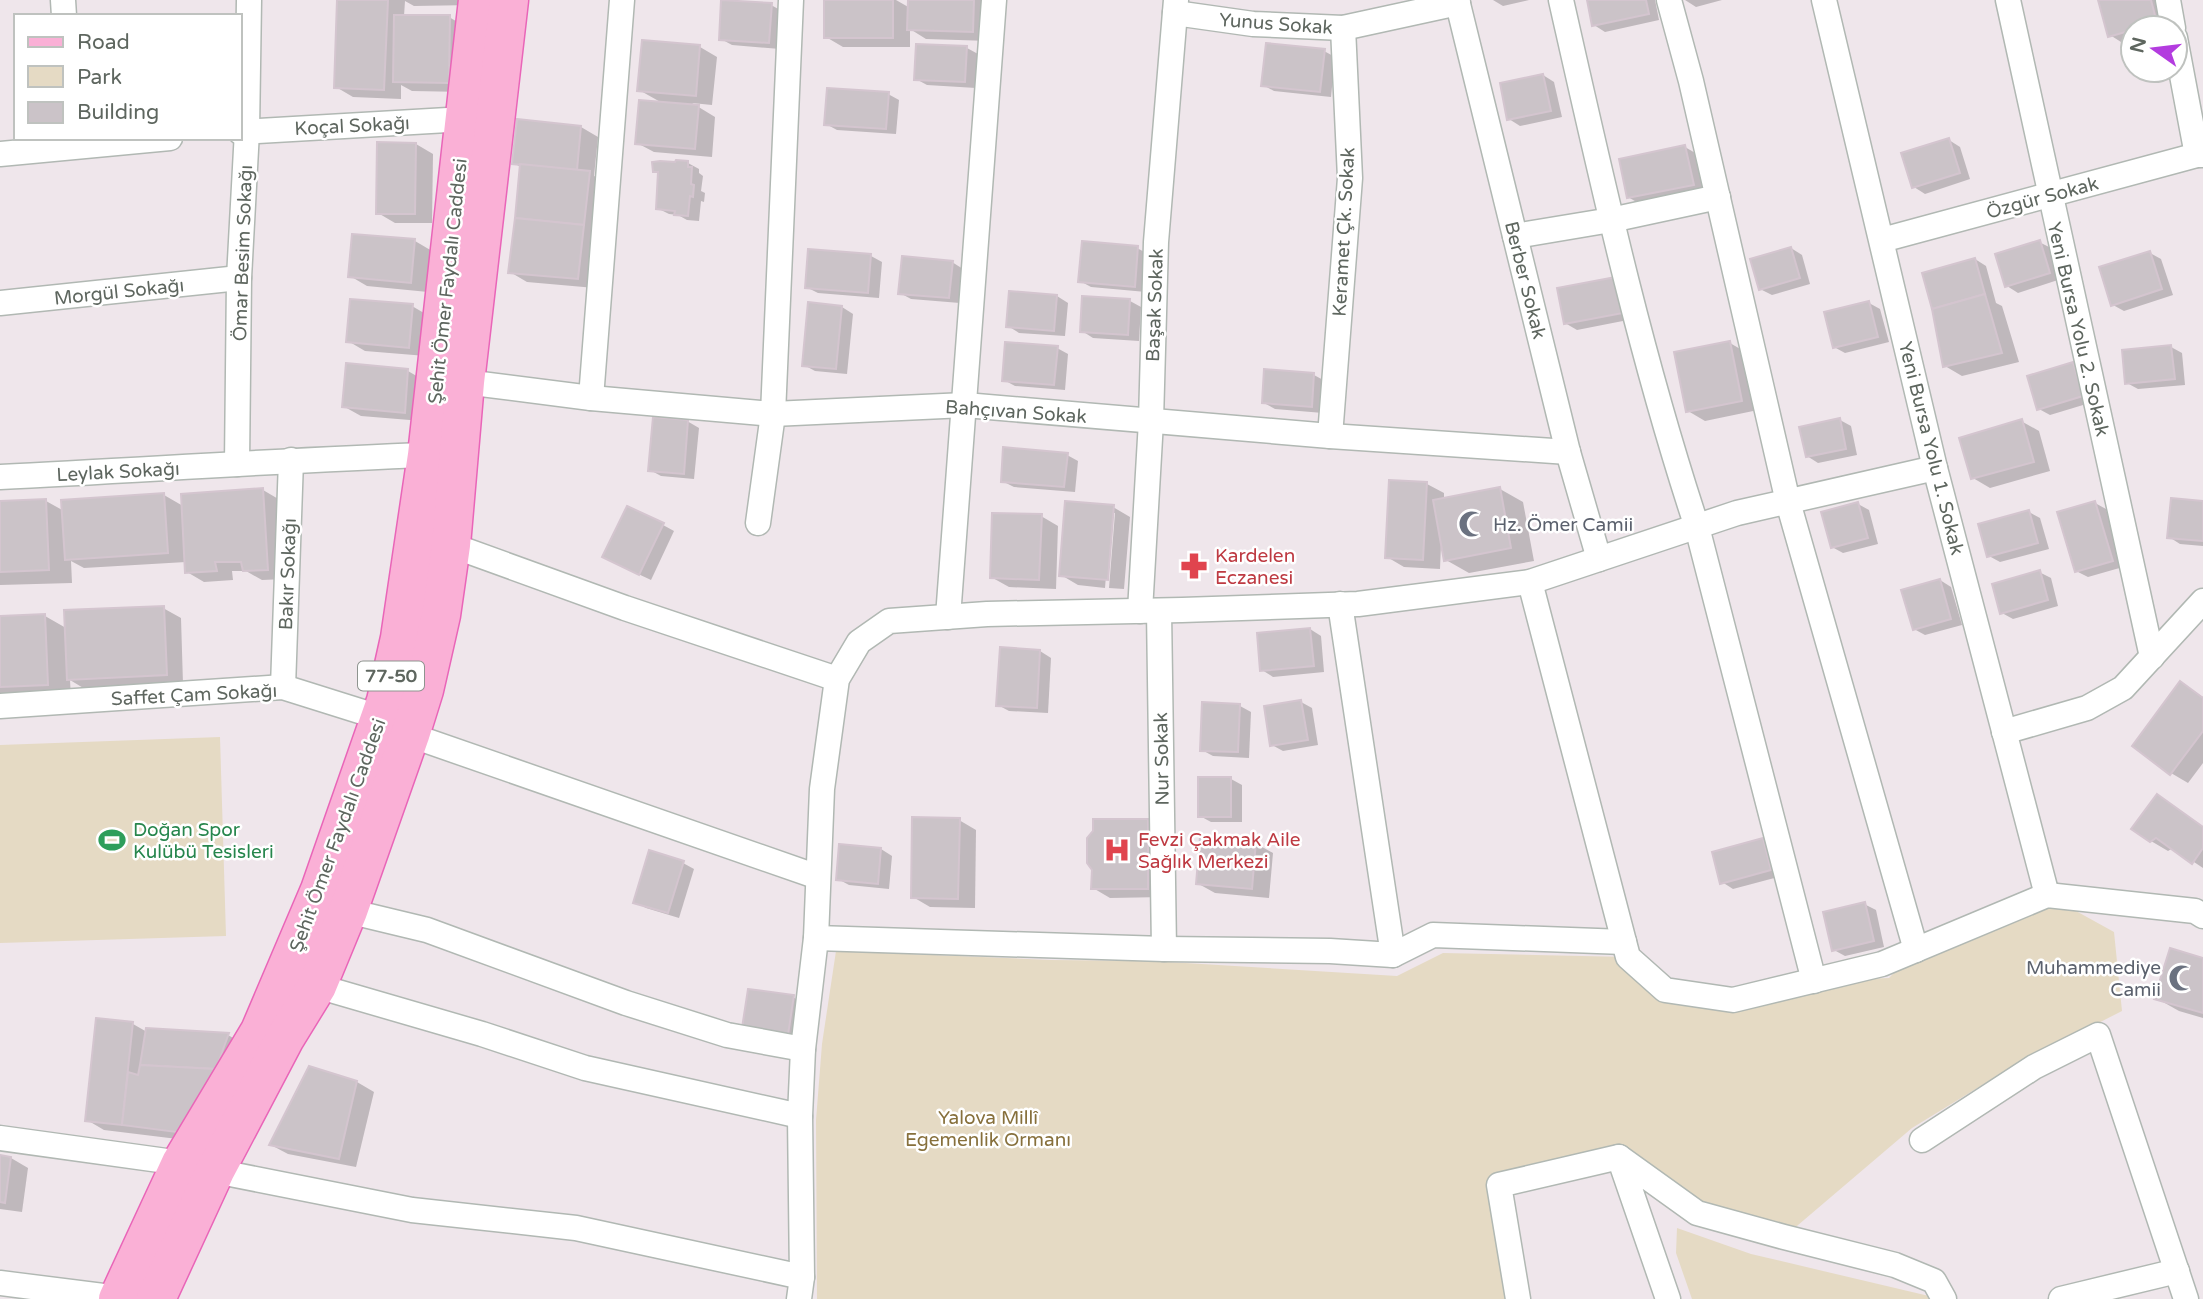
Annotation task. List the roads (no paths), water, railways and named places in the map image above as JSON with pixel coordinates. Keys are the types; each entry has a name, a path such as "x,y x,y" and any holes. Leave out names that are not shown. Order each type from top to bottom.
{"main road":[{"name":"Şehit Ömer Faydalı Caddesi","path":"119,1298 198,1167 317,986 348,911 394,731 400,638 428,455 478,0"},
{"name":"Şehit Ömer Faydalı Caddesi","path":"156,1299 198,1167 320,890 394,731 424,690 441,615 451,545 466,382 509,0"}],"street":[{"name":"Ömar Besim Sokağı","path":"237,464 239,278 249,0"},
{"path":"591,398 622,0"},
{"path":"758,523 773,414 791,0"},
{"path":"948,617 994,0"},
{"path":"1562,0 1611,220 1675,461 1697,527 1814,981"},
{"path":"1670,0 1788,502 1916,950"},
{"name":"Yeni Bursa Yolu 1. Sokak","path":"1824,0 1935,468 2047,895"},
{"name":"Yeni Bursa Yolu 2. Sokak","path":"2008,0 2152,657"},
{"name":"Yunus Sokak","path":"1175,6 1253,24 1343,28 1458,1"},
{"name":"Berber Sokak","path":"1458,1 1568,452 1599,559"},
{"name":"Başak Sokak","path":"1149,611 1156,242 1175,6"},
{"name":"Keramet Çk. Sokak","path":"1330,436 1350,178 1343,28"},
{"path":"2185,84 2200,155"},
{"name":"Koçal Sokağı","path":"243,131 465,119"},
{"path":"0,154 70,143 130,140"},
{"name":"Özgür Sokak","path":"1882,240 2200,155"},
{"path":"1515,236 1611,220 1718,197"},
{"name":"Morgül Sokağı","path":"0,303 239,278"},
{"name":"Bahçıvan Sokak","path":"466,382 591,398 773,414 965,405 1330,436 1568,452"},
{"name":"Leylak Sokağı","path":"0,477 428,455"},
{"name":"Bakır Sokağı","path":"283,687 290,460"},
{"path":"0,1138 198,1167 412,1210 576,1228 801,1288 800,1116 803,1049 816,938 822,789 837,680 859,642 889,621 987,614 1340,604 1530,582 1737,513 1935,468"},
{"path":"451,545 837,680"},
{"path":"1530,582 1628,957 1665,990 1733,1000 1814,981 1882,964 2047,895 2201,909"},
{"path":"2004,732 2087,708 2123,688 2203,601"},
{"path":"1340,604 1392,955"},
{"name":"Nur Sokak","path":"1149,611 1164,949"},
{"name":"Saffet Çam Sokağı","path":"0,706 283,687 369,714 394,731 818,877"},
{"path":"348,911 427,930 626,1003 727,1035 803,1049"},
{"path":"816,938 1164,949 1330,951 1392,955 1433,935 1624,942"},
{"path":"317,986 482,1034 584,1068 800,1116"},
{"path":"1922,1140 2035,1067 2098,1035 2186,1299"},
{"path":"1619,1157 1668,1299"},
{"path":"1518,1299 1499,1185 1619,1157 1697,1213 1895,1265 1934,1281 1944,1299"},
{"path":"2061,1299 2176,1271"},
{"path":"0,1283 119,1298"}],"place":[{"name":"Hz. Ömer Camii","path":"1472,524"},
{"name":"Kardelen Eczanesi","path":"1194,566"},
{"name":"Doğan Spor Kulübü Tesisleri","path":"112,840"},
{"name":"Fevzi Çakmak Aile Sağlık Merkezi","path":"1117,850"},
{"name":"Muhammediye Camii","path":"2182,978"}],"park label":[{"name":"Yalova Millî Egemenlik Ormanı","path":"988,1128"}]}
